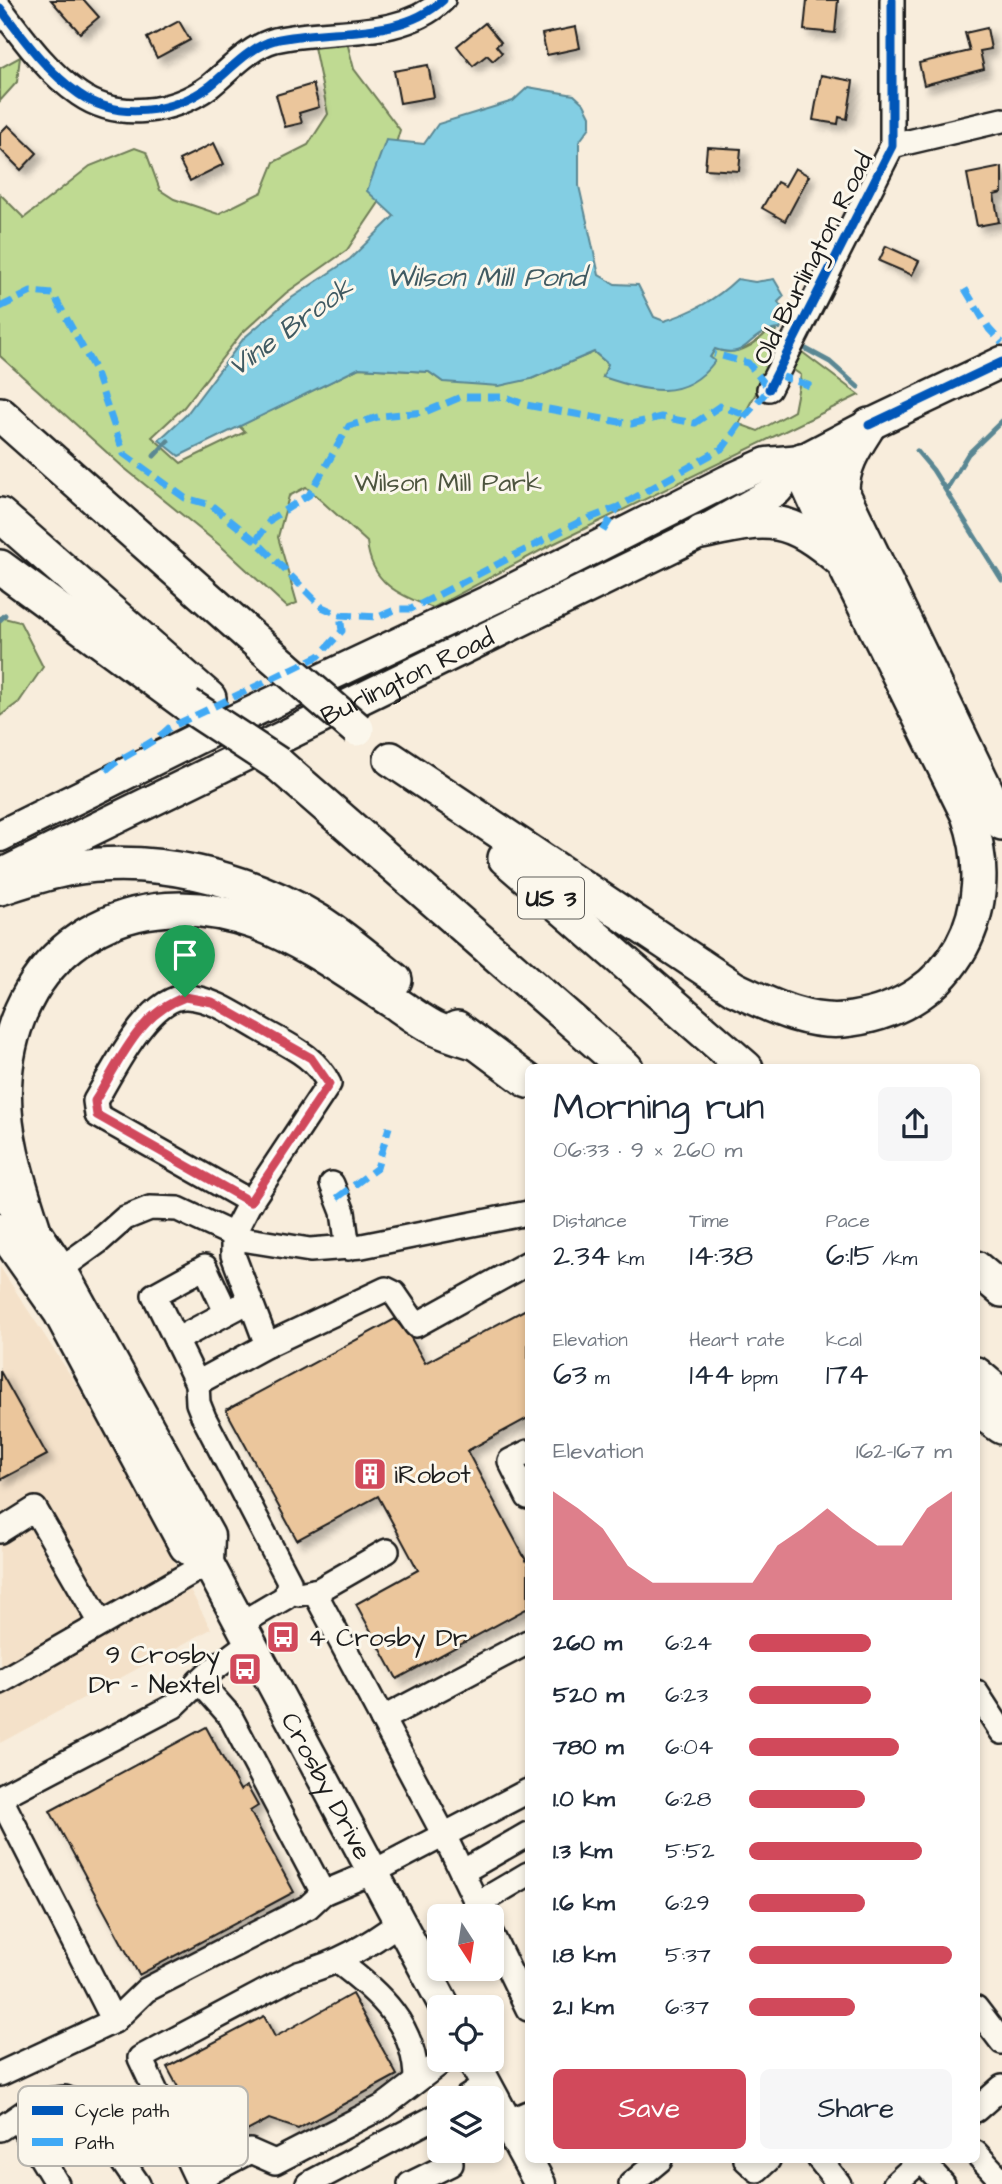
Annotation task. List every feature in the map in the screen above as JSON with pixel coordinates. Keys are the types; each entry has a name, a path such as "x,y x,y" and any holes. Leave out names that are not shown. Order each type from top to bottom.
{"highway":[{"name":"US 3","path":"0,414 284,666 741,1064"},
{"path":"842,492 842,475 849,456 869,425"},
{"path":"802,460 821,468 842,492 1002,823"},
{"path":"391,759 734,989 782,1011 814,1018 850,1020 886,1011 919,995 946,971 968,937 979,907 982,868 978,839 843,562 807,483 802,460"},
{"path":"0,515 198,701"},
{"path":"702,532 747,522 785,524 811,535 843,562"},
{"path":"0,567 198,701 278,764 621,1064"},
{"path":"0,888 67,869 121,865 167,868 222,878 278,899 320,923 525,1079"},
{"path":"33,1227 16,1175 4,1115 5,1077 12,1035 29,996 47,968 93,929 122,916 181,909 214,912 255,923 290,937 321,955 434,1028 474,1042"},
{"path":"980,1271 1002,1290"},
{"path":"980,1377 1002,1396"},
{"path":"980,1412 1002,1427"}],"main road":[{"name":"Burlington Road","path":"0,836 218,728 501,596 727,481 768,463 802,460 1002,362"},
{"name":"Burlington Road","path":"0,875 702,532 777,490 802,460"},
{"name":"Crosby Drive","path":"0,1190 33,1227 50,1276 209,1536 208,1563 439,1995"},
{"name":"Crosby Drive","path":"0,1229 50,1276"},
{"path":"475,2081 518,2118 525,2139"},
{"path":"533,2163 540,2184"}],"street":[{"path":"0,8 36,52 81,96 123,110 145,111 162,109 196,94 237,61 271,41 418,19 443,0"},
{"path":"892,0 892,146"},
{"name":"Old Burlington Road","path":"769,389 892,146 1002,120"},
{"path":"250,1202 97,1115 95,1101 145,1021 166,1004 185,997 212,1002 311,1058 329,1084 250,1202 233,1235 233,1255 267,1345"},
{"path":"332,1184 343,1212 348,1248"},
{"path":"50,1276 98,1242 125,1218 150,1208 178,1209 233,1235 288,1249 348,1248 525,1214"},
{"path":"197,1383 267,1345 386,1289 394,1293 416,1325 525,1265"},
{"path":"226,1312 205,1267 154,1295 197,1383 198,1403 204,1418 289,1581 286,1597"},
{"path":"176,1340 250,1301"},
{"path":"525,1454 510,1461 525,1491"},
{"path":"0,1531 34,1509 101,1623"},
{"path":"114,2021 0,1797 174,1706 245,1632 286,1597 314,1591 387,1551"},
{"path":"0,1682 208,1563"},
{"path":"314,1591 443,1833 477,1904"},
{"path":"382,1719 525,1644"},
{"path":"199,1681 230,1716 323,1893"},
{"path":"980,1698 1002,1732"},
{"path":"0,2074 114,2021 146,1990 308,1907 323,1893 373,1872 443,1833 525,1792"},
{"path":"462,1872 525,1837"},
{"path":"488,1904 525,1876"},
{"path":"151,2086 139,2058 298,1973 337,1961 369,1944 400,1922"},
{"path":"504,1960 525,2003"},
{"path":"337,1961 389,2005 405,2030 414,2052 415,2081"},
{"path":"980,2013 1002,2042"},
{"path":"248,2152 275,2162 384,2106 427,2072"},
{"path":"980,2106 1002,2087"},
{"path":"308,2184 337,2178 427,2122"},
{"path":"980,2157 1002,2181"},
{"path":"410,2184 451,2163"},
{"path":"631,2184 656,2163"},
{"path":"822,2163 839,2184"},
{"path":"895,2184 918,2163"},
{"path":"924,2163 943,2184"},
{"path":"43,2166 57,2184"},
{"path":"126,2166 138,2184"},
{"path":"193,2182 222,2166"}],"shaded area":[{"path":"0,1267 99,1419 211,1629 0,1743"}],"green space":[{"name":"Wilson Mill Park","path":"347,42 354,69 400,130 378,204 347,250 286,293 241,334 184,407 152,437 181,463 245,432 239,426 359,368 429,372 443,382 531,379 594,352 608,364 603,377 710,357 715,349 732,351 746,348 771,328 776,330 773,339 782,336 771,366 739,424 758,431 794,411 801,375 789,367 802,352 859,395 549,546 433,608 388,586 374,568 367,542 306,487 289,496 278,537 297,603 287,607 222,547 123,467 0,356 0,194 24,218 90,166 135,148 146,152 160,190 174,199 218,214 262,192 274,162 308,145 328,114 314,47"},
{"path":"20,57 17,82 0,101 0,68"},
{"path":"0,617 20,622 43,667 19,702 0,716"}],"water":[{"name":"Wilson Mill Pond","path":"528,87 574,95 584,104 590,116 590,127 579,142 579,186 599,275 615,284 638,285 654,317 664,321 703,304 737,279 755,282 774,279 784,296 778,302 787,316 780,329 760,335 736,351 715,349 710,357 715,361 703,374 677,388 649,389 603,377 608,364 594,352 531,379 499,386 443,382 429,372 359,368 179,456 159,440 186,415 244,338 287,301 350,259 394,216 367,191 386,140 424,144 438,124 513,101"}],"building":[{"path":"51,0 84,0 99,17 80,33"},
{"path":"807,0 838,0 835,33 804,30"},
{"path":"179,21 190,40 157,58 147,38"},
{"path":"485,23 501,42 496,46 502,53 493,61 487,55 473,66 457,46"},
{"path":"576,27 580,48 547,55 542,34"},
{"path":"987,28 991,49 980,51 984,69 924,85 919,63 970,51 965,33"},
{"path":"428,65 434,97 400,103 394,71"},
{"path":"821,75 853,81 847,119 839,117 838,124 813,120"},
{"path":"313,84 319,107 299,113 302,123 285,127 276,95"},
{"path":"8,125 37,153 21,170 0,149 0,133"},
{"path":"214,143 224,164 190,181 179,160"},
{"path":"707,147 741,149 739,171 705,169"},
{"path":"1002,167 1002,193 994,195 999,222 977,226 967,174"},
{"path":"795,168 809,176 785,221 762,208 777,182 785,186"},
{"path":"886,246 919,261 912,275 879,261"},
{"name":"iRobot","path":"525,1310 525,1420 467,1451 525,1558 525,1610 397,1679 356,1604 418,1570 378,1496 297,1540 226,1410 395,1319 411,1338 425,1363"},
{"path":"0,1371 47,1455 0,1480"},
{"path":"206,1727 240,1790 247,1786 258,1806 250,1811 294,1892 139,1975 50,1811"},
{"path":"352,1994 397,2075 298,2129 269,2119 248,2130 248,2086 177,2086 167,2067 264,2016 275,2037"}],"waterway":[{"name":"Vine Brook","path":"806,349 830,362 858,387"},
{"path":"946,490 968,454 1002,421"},
{"name":"Vine Brook","path":"154,456 168,441"},
{"name":"Vine Brook","path":"917,451 933,470 1002,580"},
{"name":"Vine Brook","path":"0,620 5,615"}],"marked path":[{"path":"965,289 989,329 1002,343"},
{"path":"0,307 31,292 53,294 94,368 124,454 185,498 211,505 256,541 322,607 340,615 378,617 397,609 411,609 577,523 618,507 723,448 746,415 769,389 748,363 714,354"},
{"path":"777,375 808,385 815,391"},
{"path":"256,541 271,519 309,495 349,426 381,416 425,412 461,397 506,397 526,405 631,424 661,417 695,423 720,406 746,415"},
{"path":"603,531 618,507"},
{"path":"106,770 169,728 319,656 342,631 340,615"},
{"path":"337,1198 377,1168 389,1127"}],"cycle path":[{"path":"0,8 46,65 79,94 94,103 111,108 145,110 163,108 195,95 210,86 248,53 266,43 296,36 363,30 406,22 443,0"},
{"path":"769,389 892,146 892,0"},
{"path":"869,425 1002,362"}],"place":[{"name":"iRobot","path":"370,1474"},
{"name":"4 Crosby Dr","path":"283,1637"},
{"name":"9 Crosby Dr - Nextel","path":"245,1669"}],"route":[{"path":"185,997 212,1002 311,1058 322,1069 329,1084 250,1202 97,1115 95,1101 145,1021 166,1004 185,997"}]}
